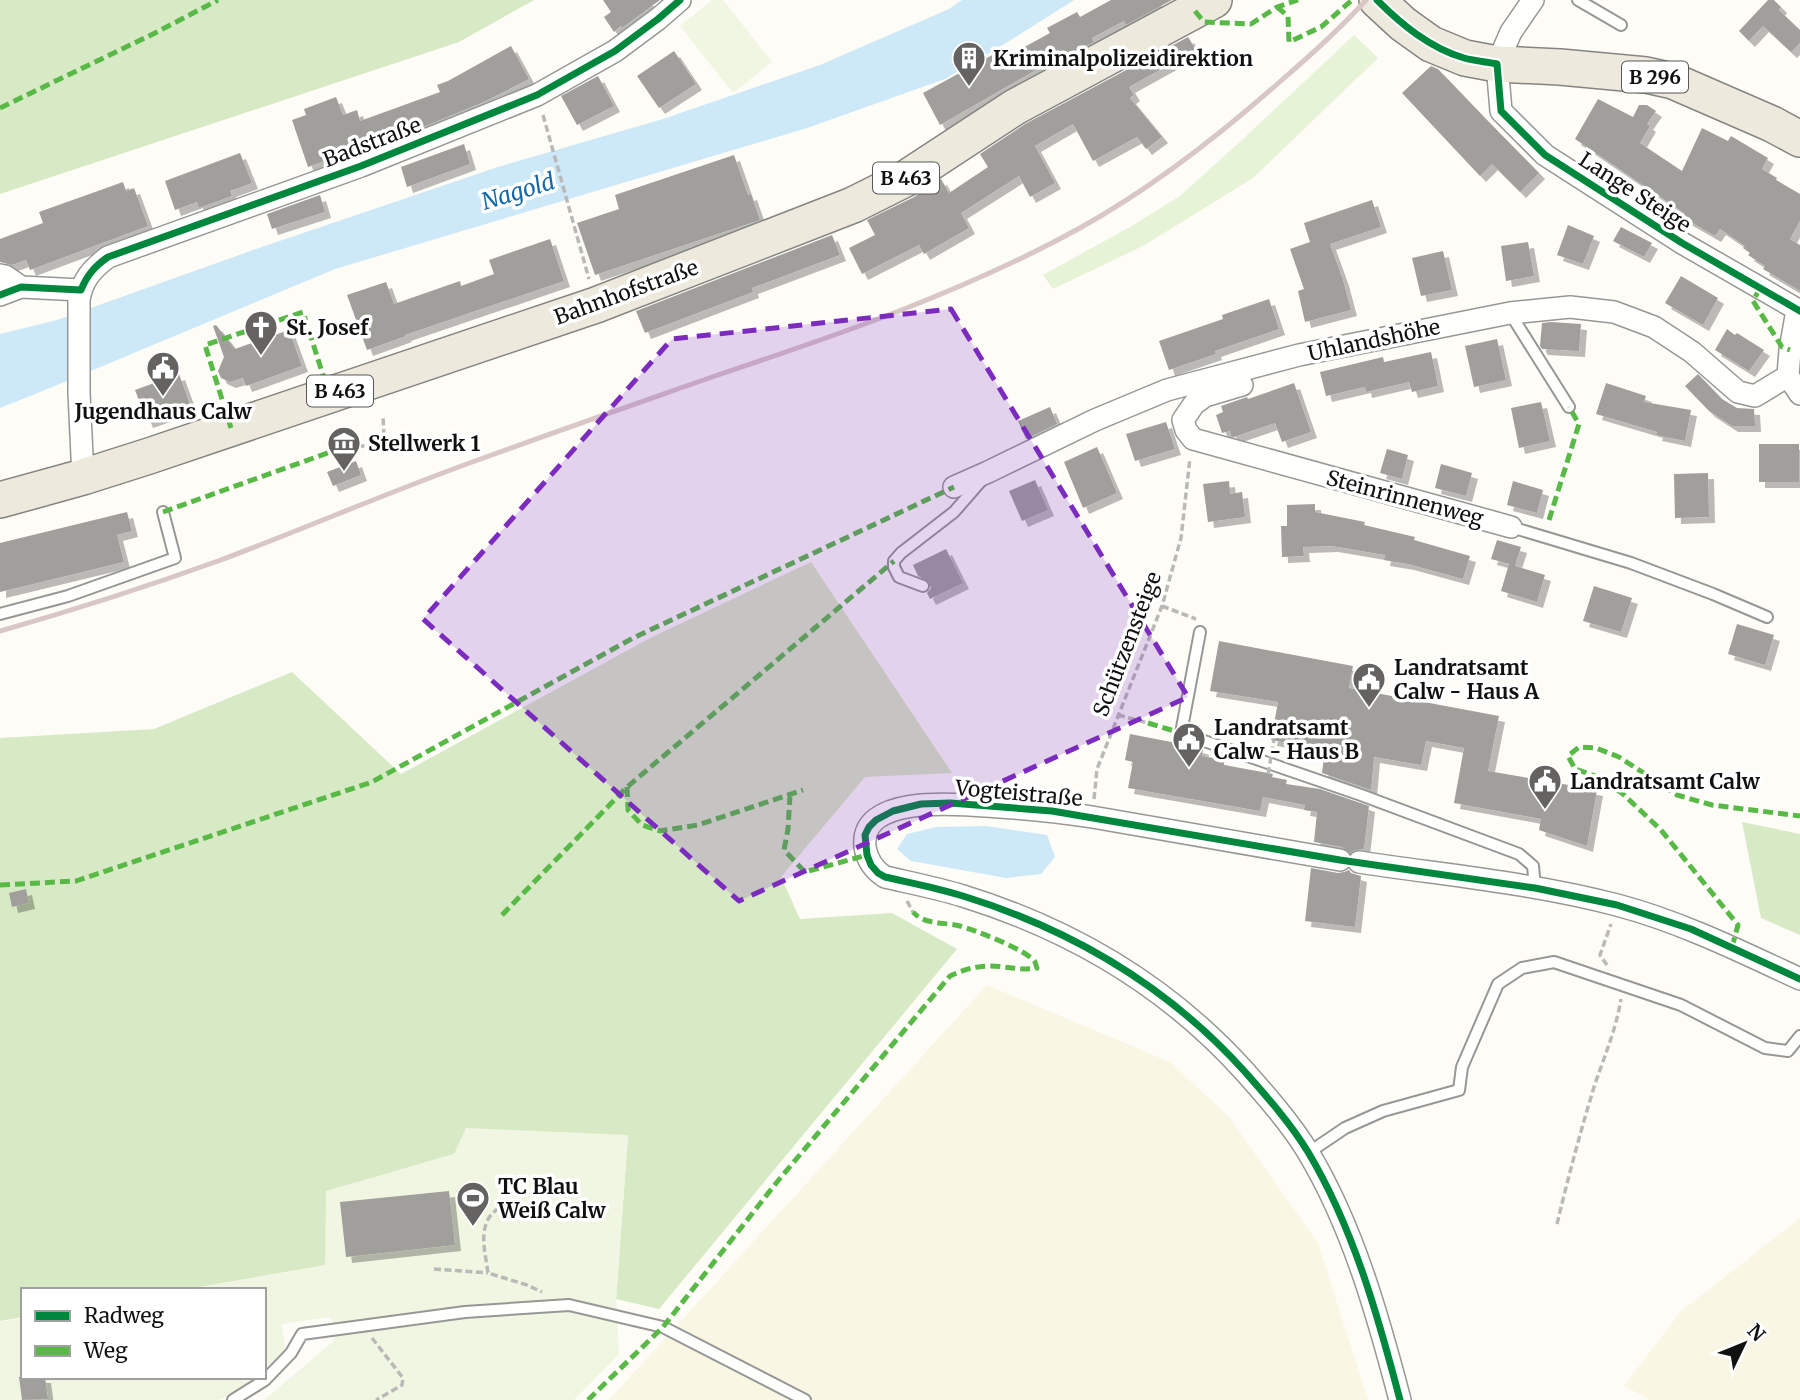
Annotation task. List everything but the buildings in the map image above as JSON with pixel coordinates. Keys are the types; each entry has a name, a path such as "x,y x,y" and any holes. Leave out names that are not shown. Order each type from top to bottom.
{"main road":[{"name":"Bahnhofstraße","path":"0,500 149,456 596,305 853,205 905,179 1015,107 1214,0"},
{"name":"B 296","path":"1377,0 1403,24 1431,44 1465,58 1497,64 1634,74 1673,82 1772,124 1800,139"}],"street":[{"name":"Badstraße","path":"80,295 87,276 108,257 361,166 537,95 615,51 680,0"},
{"path":"1497,64 1511,33 1534,0"},
{"name":"Lange Steige","path":"1497,64 1501,111 1545,155 1682,243 1799,311"},
{"path":"0,275 21,287 80,295 79,393 83,477"},
{"path":"0,295 21,287"},
{"name":"Uhlandshöhe","path":"954,487 1095,420 1167,390 1299,355 1510,313 1570,307 1614,312 1654,327 1692,352 1738,392 1755,396 1787,376"},
{"path":"1799,311 1787,376 1800,394"},
{"path":"1193,439 1183,420 1194,404 1205,396 1292,369 1299,355"},
{"name":"Steinrinnenweg","path":"1193,439 1511,527"},
{"name":"Vogteistraße","path":"1400,1400 1382,1331 1357,1256 1331,1198 1308,1153 1286,1121 1227,1051 1181,1010 1123,968 1072,939 1010,912 961,895 878,873 865,845 865,835 869,827 893,811 921,804 950,803 1052,811 1349,861 1535,888 1617,905 1691,929 1800,979"}],"lane":[{"path":"1578,0 1621,25"},
{"path":"1510,313 1569,407"},
{"path":"923,586 899,577 894,561 954,512 988,472"},
{"path":"0,614 68,597 175,558 163,512"},
{"name":"Steinrinnenweg","path":"1511,527 1631,563 1767,617"},
{"path":"1201,627 1181,733 1361,795 1518,854 1533,866 1535,888"},
{"path":"1308,1153 1345,1128 1382,1111 1459,1090 1462,1067 1498,984 1522,968 1554,962 1681,1005 1765,1048 1788,1051 1800,1036"},
{"path":"233,1400 265,1380 291,1353 302,1334 465,1312 569,1305 663,1327 805,1400"}],"path":[{"path":"537,95 596,305"},
{"path":"347,446 374,446 384,438 383,416"},
{"path":"1162,606 1201,627"},
{"path":"1118,715 1148,723"},
{"path":"1268,774 1275,740"},
{"path":"905,897 913,912"},
{"path":"1610,928 1600,955 1610,971"},
{"path":"1557,1224 1595,1085 1618,1018"},
{"path":"488,1273 483,1240 485,1227 491,1213 499,1208"},
{"path":"434,1269 488,1273 527,1285 569,1305"},
{"path":"362,1326 403,1378 402,1385 376,1400"}],"highlighted area":[{"path":"951,309 1188,697 739,901 423,619 672,339"}],"shaded area":[{"path":"987,985 1170,1062 1229,1117 1318,1243 1368,1400 609,1400"},
{"path":"1800,1218 1800,1400 1651,1400 1624,1386 1681,1311"}],"green space":[{"path":"0,0 534,0 459,42 0,194"},
{"path":"712,0 723,0 772,62 733,93 680,26"},
{"path":"1354,35 1378,58 1253,178 1143,246 1053,289 1043,275 1180,196"},
{"path":"811,562 952,773 865,777 781,877 800,919 892,913 957,949 659,1309 616,1299 628,1135 454,1154 326,1192 326,1265 194,1288 21,1288 21,1317 0,1321 0,738 154,729 292,672 401,774 652,637"},
{"path":"1742,822 1800,834 1800,935 1761,918"},
{"name":"TC Blau Weiß Calw","path":"466,1128 628,1135 616,1299 619,1354 574,1400 264,1400 334,1341 331,1317 282,1324 285,1352 266,1367 266,1288 196,1288 325,1265 326,1191 454,1154"},
{"path":"21,1318 21,1379 253,1379 237,1392 219,1400 0,1400 0,1322"}],"water":[{"name":"Nagold","path":"962,0 1074,0 945,79 807,128 335,269 0,408 0,334 57,320 498,167 663,119 820,65 949,9"},
{"path":"986,826 1047,835 1055,857 1041,874 1006,878 911,861 897,849 907,834 936,827"}],"railway":[{"path":"0,631 110,598 218,561 455,468 900,311 991,272 1080,228 1186,159 1305,60 1366,0"}],"marked path":[{"path":"0,108 218,0"},
{"path":"1195,11 1204,22 1251,24 1277,7 1298,0"},
{"path":"1277,7 1288,16 1289,42 1321,27 1351,1"},
{"path":"1760,288 1753,301 1782,347 1790,350"},
{"path":"231,428 205,345 303,312 329,394"},
{"path":"1549,520 1579,424 1569,407"},
{"path":"163,512 347,446"},
{"path":"0,885 76,881 372,782 633,638 954,487"},
{"path":"502,915 627,787 894,561"},
{"path":"1148,723 1181,733"},
{"path":"1732,947 1738,925 1661,830 1623,794 1598,777 1575,769 1568,756 1579,747 1596,748 1619,757 1677,795 1712,805 1800,816"},
{"path":"627,787 628,810 642,825 660,831 698,825 803,790"},
{"path":"790,795 784,850 805,872 867,855"},
{"path":"588,1400 663,1327 777,1182 950,976 985,966 1037,968 1031,957 1001,941 960,926 929,921 913,912"}],"cycle path":[{"path":"0,295 21,287 81,290 92,271 108,257 361,166 537,95 615,51 680,0"},
{"path":"1377,0 1428,42 1464,58 1497,64 1501,111 1545,155 1682,243 1800,311"},
{"path":"1400,1400 1363,1273 1324,1181 1308,1152 1279,1111 1246,1073 1216,1042 1152,988 1081,944 1004,910 878,873 867,855 865,835 869,827 893,811 921,804 950,803 1052,811 1340,860 1535,888 1617,905 1691,929 1800,979"}],"place":[{"name":"Kriminalpolizeidirektion","path":"969,88"},
{"name":"St. Josef","path":"261,357"},
{"name":"Jugendhaus Calw","path":"163,398"},
{"name":"Stellwerk 1","path":"344,473"},
{"name":"Landratsamt Calw - Haus A","path":"1369,709"},
{"name":"Landratsamt Calw - Haus B","path":"1189,769"},
{"name":"Landratsamt Calw","path":"1545,811"},
{"name":"TC Blau Weiß Calw","path":"473,1228"}]}
